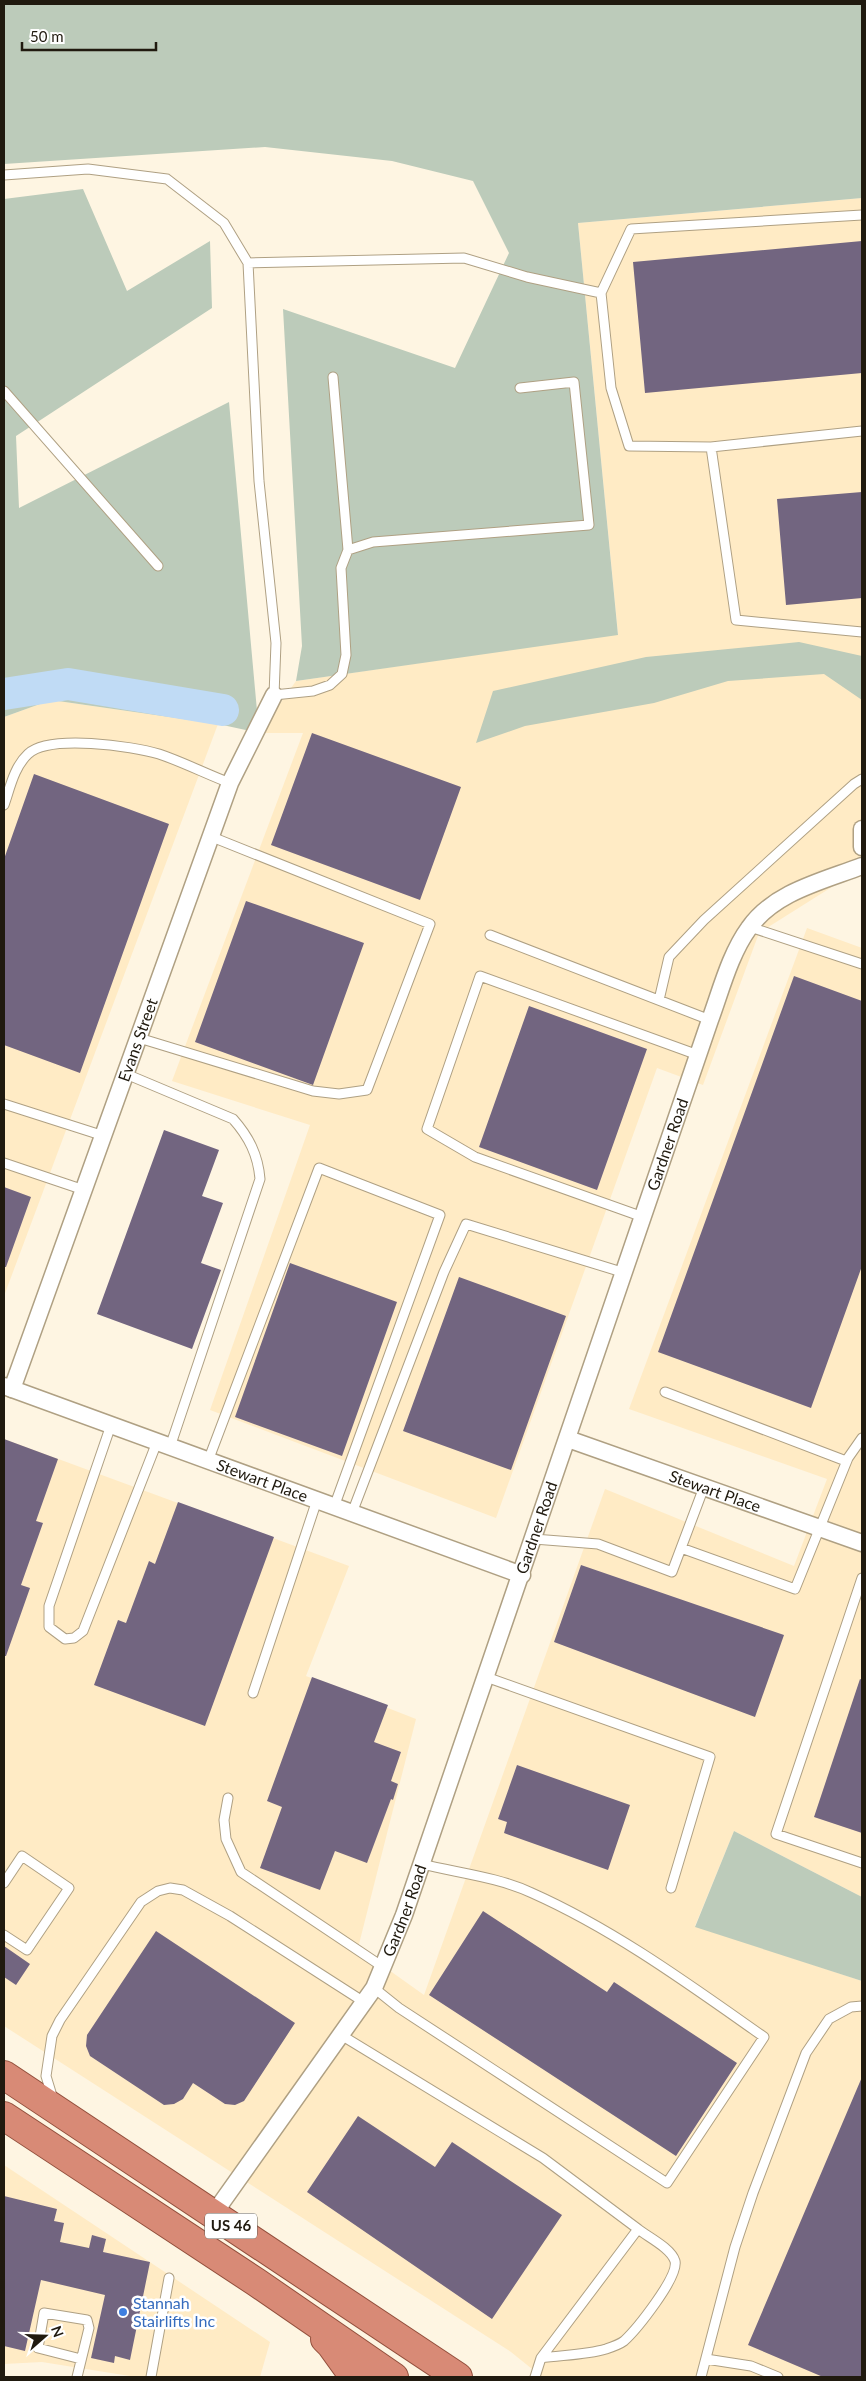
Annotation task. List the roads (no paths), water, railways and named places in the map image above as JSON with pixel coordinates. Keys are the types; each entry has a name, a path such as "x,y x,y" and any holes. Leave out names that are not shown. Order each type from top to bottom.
{"highway":[{"name":"US 46","path":"4,2075 458,2377"},
{"name":"US 46","path":"4,2116 256,2282 394,2377"},
{"path":"256,2282 331,2344 354,2377"}],"street":[{"name":"Evans Street","path":"8,1388 104,1136 230,783 274,694"},
{"path":"862,829 862,847"},
{"name":"Gardner Road","path":"216,2216 222,2202 374,1988 383,1967 422,1864 710,1020 738,948 750,927 769,909 796,890 862,866"},
{"name":"Stewart Place","path":"8,1388 522,1575"},
{"name":"Stewart Place","path":"568,1439 862,1542"}],"lane":[{"path":"4,175 88,169 167,179 224,223 248,264 259,481 276,643 274,694 313,691 330,685 342,674 346,655 341,568 348,550 334,377"},
{"path":"862,215 631,230 601,293 611,388 629,446 711,447 862,431"},
{"path":"248,264 464,258 527,276 601,293"},
{"path":"348,550 373,542 589,525 574,382 520,388"},
{"path":"4,391 158,566"},
{"path":"711,447 736,620 862,632"},
{"path":"4,805 18,766 30,752 54,744 88,742 158,754 230,783"},
{"path":"659,1000 669,957 704,920 854,784 862,779"},
{"path":"139,1038 313,1091 339,1094 368,1090 430,924 212,837"},
{"path":"750,927 862,964"},
{"path":"490,935 710,1020"},
{"path":"643,1217 475,1157 427,1129 480,976 698,1055"},
{"path":"110,1425 49,1606 49,1627 65,1639 74,1638 83,1632 136,1495 164,1444 260,1179 259,1165 246,1133 233,1119 126,1074"},
{"path":"4,1104 104,1136"},
{"path":"4,1162 84,1190"},
{"path":"208,1460 319,1168 440,1215 334,1506"},
{"path":"352,1513 444,1272 466,1224 624,1272"},
{"path":"665,1392 846,1461"},
{"path":"681,1548 795,1589 846,1461 862,1438"},
{"path":"534,1539 598,1544 672,1572 704,1487"},
{"path":"253,1693 317,1500"},
{"path":"862,1578 776,1834 862,1863"},
{"path":"486,1676 710,1757 671,1888"},
{"path":"228,1798 224,1820 226,1839 241,1872 383,1967"},
{"path":"4,1883 22,1856 69,1888 27,1950 4,1934"},
{"path":"374,1988 399,2008 667,2183 764,2037 650,1958 532,1893 505,1883 422,1864"},
{"path":"57,2110 46,2076 52,2036 60,2020 141,1902 158,1891 170,1888 183,1890 230,1916 364,2002"},
{"path":"701,2377 735,2247 753,2193 806,2053 830,2019 851,2006 862,2006"},
{"path":"341,2035 543,2158 672,2255 675,2268 671,2276 652,2307 623,2342 606,2349 541,2358"},
{"path":"535,2377 541,2358 638,2229"},
{"path":"151,2377 169,2278"},
{"path":"77,2377 82,2359 89,2328 87,2320 44,2313 38,2348 82,2359"},
{"path":"706,2359 752,2366 778,2377"}],"waterway":[{"path":"4,694 68,684 223,710"}],"place":[{"name":"Stannah Stairlifts Inc","path":"123,2312"}]}
